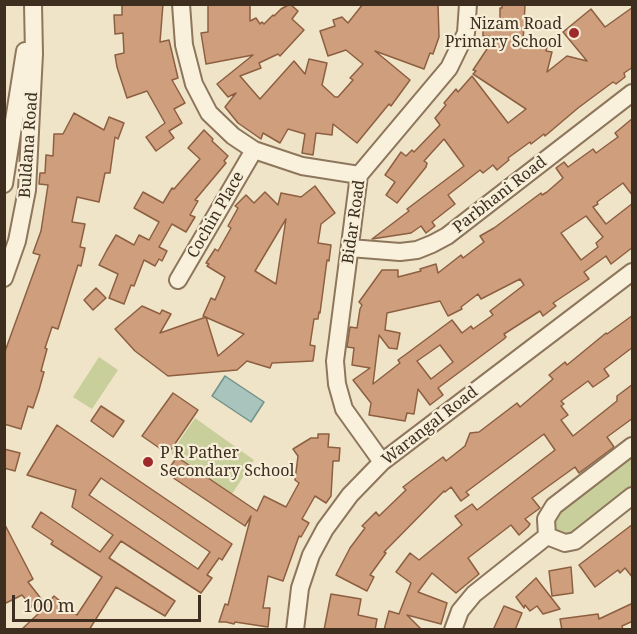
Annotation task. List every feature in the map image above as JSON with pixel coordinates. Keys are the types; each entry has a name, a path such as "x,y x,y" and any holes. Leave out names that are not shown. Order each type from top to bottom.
{"street":[{"path":"181,4 183,45 194,84 209,113 233,136 254,150 302,166 359,175"},
{"name":"Bidar Road","path":"382,462 344,409 337,384 335,361 359,175 449,68 466,33 468,4"},
{"name":"Buldana Road","path":"4,184 33,7"},
{"name":"Buldana Road","path":"4,278 17,241 27,190 34,54 33,7"},
{"name":"Parbhani Road","path":"350,248 400,252 417,250 447,236 633,93"},
{"name":"Cochin Place","path":"178,280 254,150"},
{"name":"Warangal Road","path":"295,630 300,588 311,555 340,507 382,462 633,272"},
{"path":"547,536 546,519 554,506 633,446"},
{"path":"547,536 565,543 575,541 633,496"},
{"path":"453,630 460,611 474,594 547,536"}],"green space":[{"path":"99,357 118,370 92,409 73,397"},
{"path":"195,418 254,460 232,494 171,453"},
{"path":"632,450 632,491 574,537 556,535 552,513"}],"water":[{"path":"225,376 264,402 251,422 212,396"}],"building":[{"path":"122,4 163,4 160,42 169,40 178,78 172,80 185,103 174,109 182,123 169,131 174,138 156,151 146,137 165,123 147,91 127,98 117,67 115,55 124,53 123,33 115,34 114,15 122,15"},
{"path":"208,4 250,4 250,21 256,18 260,24 262,22 264,24 290,4 298,11 292,19 304,30 280,56 278,54 259,63 261,68 240,76 260,99 294,61 305,74 309,59 327,63 322,85 338,97 353,80 350,78 363,64 346,50 328,56 320,31 335,26 333,20 342,17 348,23 363,4 438,4 439,37 424,69 375,51 410,80 391,106 389,104 357,143 333,124 332,135 316,133 313,155 302,153 305,134 288,129 280,143 263,133 261,139 238,123 225,107 236,93 228,97 217,84 253,55 206,64 201,33 208,32"},
{"path":"502,4 525,5 523,42 548,43 546,51 552,52 547,72 567,56 587,61 563,32 591,9 605,27 633,7 633,67 624,73 625,77 616,84 613,82 545,136 544,134 531,144 530,142 508,158 509,160 497,170 493,165 483,173 480,170 448,195 455,204 432,222 435,226 426,233 421,226 411,233 372,239 464,166 444,139 424,161 427,163 426,167 397,203 386,195 395,182 385,175 401,152 406,156 412,150 414,152 440,125 435,118 456,89 458,92 472,76 508,123 526,109 473,74 476,71 473,70 495,37 483,36 483,21 500,22"},
{"path":"74,113 104,130 109,117 124,123 118,139 115,137 110,173 105,173 99,202 77,197 72,222 85,224 80,247 85,248 81,266 78,265 58,329 52,327 45,348 47,349 41,371 44,372 39,390 33,408 28,406 21,429 4,424 4,354 40,255 33,253 41,231 48,185 39,184 40,173 45,173 46,155 53,156 54,134 63,134"},
{"path":"633,118 633,196 623,183 593,207 606,224 633,203 633,247 611,264 606,256 584,272 589,279 553,303 556,306 543,316 540,311 504,334 506,337 504,339 438,388 443,395 430,405 418,389 414,414 407,413 405,421 369,415 371,403 353,380 370,368 352,365 354,348 347,347 350,327 357,328 362,305 359,302 382,270 398,270 398,277 436,264 438,273 461,255 463,258 484,242 480,236 541,193 542,195 547,192 563,178 556,168 564,162 568,167 593,149 596,153 618,137 615,133","holes":["586,216 603,237 596,243 598,247 581,260 561,233","520,279 524,285 490,311 493,315 473,329 471,326 462,333 452,320 398,360 400,363 373,384 379,335 389,348 397,349 400,333 385,330 387,313 440,301 448,316 462,309 461,307 478,294 481,299","440,345 453,362 431,379 417,361"]},
{"path":"204,130 228,156 224,161 226,163 195,200 198,201 190,215 195,217 186,232 172,224 159,247 167,251 162,261 159,259 155,266 144,260 124,304 109,298 118,274 99,265 107,250 116,235 134,245 139,235 149,240 159,222 134,208 143,192 163,203 172,188 174,189 200,159 188,148"},
{"path":"315,186 335,213 321,224 318,243 331,245 320,313 318,319 314,319 310,345 315,346 313,361 272,363 270,368 247,361 237,370 168,376 135,351 115,329 142,306 160,314 162,310 171,314 160,333 206,317 203,316 211,298 215,300 225,277 207,266 209,264 206,263 215,249 218,251 231,228 228,226 238,208 235,206 246,195 254,203 265,192 278,205 281,193 301,197","holes":["286,219 276,284 255,271","206,317 244,334 218,356"]},
{"path":"96,288 106,298 93,310 84,300"},
{"path":"633,315 633,347 604,369 609,376 593,387 588,381 561,401 564,404 561,406 568,415 561,420 573,436 617,401 617,396 633,384 633,418 607,437 614,447 579,473 575,467 532,498 540,508 525,519 530,524 528,527 519,535 511,525 468,558 479,574 456,593 432,573 418,592 447,603 441,624 407,615 422,630 384,630 389,611 399,614 411,583 396,572 410,553 419,560 462,525 455,516 472,504 477,510 555,450 544,434 466,492 469,495 461,501 451,487 444,491 384,552 386,553 370,575 374,577 367,591 336,575 350,548 365,528 362,526 376,512 379,516 406,490 403,487 443,457 446,461 465,446 470,433 479,432 517,403 520,407 553,379 549,375 565,362 567,365 606,333"},
{"path":"173,393 198,410 168,454 142,436"},
{"path":"101,406 124,421 113,437 91,421"},
{"path":"57,425 232,544 222,560 219,558 207,575 212,578 201,593 121,541 109,558 175,601 165,616 116,587 89,630 21,630 38,614 22,595 4,604 4,523 33,579 28,582 46,605 54,596 77,615 102,577 51,544 53,541 32,527 41,512 100,552 113,535 72,507 76,490 27,475","holes":["101,478 210,552 198,569 89,495"]},
{"path":"318,434 329,434 328,447 340,448 339,461 333,461 331,496 326,503 315,496 302,519 309,523 301,537 299,536 283,581 268,576 263,608 270,608 268,627 219,622 225,604 228,605 251,516 245,526 166,473 177,457 257,511 264,496 286,507 299,483 295,480 298,456 293,449 311,438 318,438"},
{"path":"4,449 20,453 15,471 4,468"},
{"path":"633,524 633,578 625,568 620,573 618,570 595,587 579,565"},
{"path":"571,567 573,593 552,596 549,571"},
{"path":"536,578 560,609 543,614 537,606 530,611 525,605 524,608 516,597"},
{"path":"331,594 361,599 358,615 377,619 375,630 324,630"},
{"path":"633,603 633,621 622,626 623,630 562,630 560,619 598,614 599,619"},
{"path":"504,606 522,613 515,630 493,630"}],"place":[{"name":"Nizam Road Primary School","path":"574,33"},
{"name":"P R Pather Secondary School","path":"148,462"}]}
